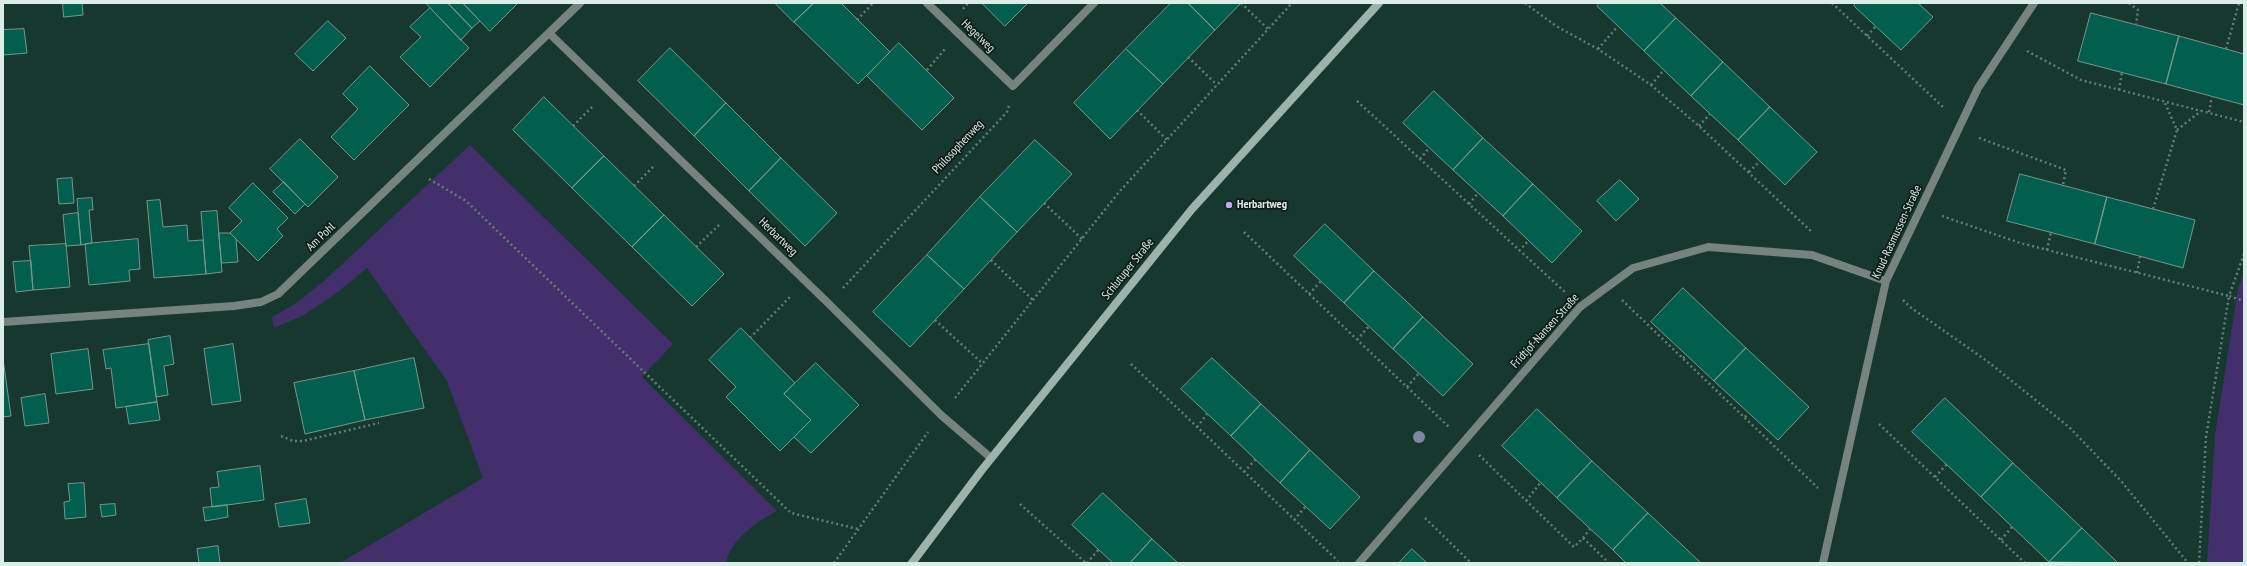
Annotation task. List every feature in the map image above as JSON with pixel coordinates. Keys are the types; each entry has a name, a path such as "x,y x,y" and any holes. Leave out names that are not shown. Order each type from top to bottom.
{"main road":[{"name":"Schlutuper Straße","path":"912,563 991,458 1192,209 1376,4"}],"street":[{"name":"Am Pohl","path":"3,322 234,306 261,302 278,294 413,166 580,3"},
{"name":"Hegelweg","path":"927,3 1013,86"},
{"path":"1013,86 1094,3"},
{"name":"Knud-Rasmussen-Straße","path":"1822,563 1886,281 1978,88 2034,3"},
{"name":"Herbartweg","path":"549,33 828,303 941,415 991,458"},
{"name":"Fridtjof-Nansen-Straße","path":"1359,563 1580,307 1632,268 1708,247 1812,255 1886,281"}],"path":[{"path":"857,20 873,3"},
{"path":"1241,3 1268,29"},
{"path":"834,563 941,415 1119,192 1292,3"},
{"path":"1525,3 1556,26 1598,49 1651,85 1699,126 1813,233"},
{"path":"1832,3 1943,107"},
{"path":"2129,3 2138,10 2136,25"},
{"path":"2226,49 2239,3"},
{"path":"1598,49 1618,26"},
{"path":"1867,36 1876,26"},
{"path":"927,70 959,34"},
{"path":"2009,41 2081,80 2244,122"},
{"path":"1188,58 1217,85"},
{"path":"1651,85 1664,70"},
{"path":"2119,90 2122,72"},
{"name":"Philosophenweg","path":"828,303 1007,112 1013,86"},
{"path":"573,126 608,91"},
{"path":"2209,112 2212,96"},
{"path":"1357,101 1567,295"},
{"path":"2163,101 2176,130"},
{"path":"1137,110 1167,140"},
{"path":"2153,209 2176,130 2202,110"},
{"path":"1699,126 1710,114"},
{"path":"1979,138 2066,170 2063,185"},
{"path":"1420,159 1429,148"},
{"path":"634,186 670,151"},
{"path":"1749,172 1760,161"},
{"path":"413,166 432,181 466,201 791,513 858,529"},
{"path":"1469,204 1478,193"},
{"path":"1044,203 1082,239"},
{"path":"696,247 733,211"},
{"path":"1942,216 2020,243 2230,296 2244,301"},
{"path":"1244,232 1453,430"},
{"path":"2047,250 2050,232"},
{"path":"1519,251 1528,241"},
{"path":"2199,563 2206,437 2230,296 2244,254"},
{"path":"2137,273 2140,256"},
{"path":"991,260 1033,300"},
{"path":"750,338 805,281"},
{"path":"1309,294 1321,281"},
{"path":"1619,297 1820,489"},
{"path":"1910,307 1987,362 2069,428 2122,482 2188,563"},
{"path":"935,320 983,364"},
{"path":"1357,340 1369,326"},
{"path":"1683,358 1686,354"},
{"path":"1131,364 1340,563"},
{"path":"1407,387 1419,373"},
{"path":"1745,417 1748,413"},
{"path":"1197,427 1207,414"},
{"path":"281,436 293,441 303,441 379,423"},
{"path":"1879,424 2025,563"},
{"path":"1477,454 1574,547 1590,529"},
{"path":"1244,472 1256,459"},
{"path":"1934,477 1947,464"},
{"path":"1526,501 1541,482"},
{"path":"1020,504 1087,563 1099,549"},
{"path":"1294,520 1306,506"},
{"path":"1425,517 1470,563"},
{"path":"2000,540 2012,527"},
{"path":"1583,538 1609,563"}],"shaded area":[{"path":"470,145 673,344 642,377 777,511 761,520 739,539 733,546 726,563 340,563 483,478 447,381 367,268 334,295 302,316 274,328 272,317 295,304 324,281"},
{"path":"2244,273 2244,563 2207,563 2215,435 2238,289"}],"building":[{"path":"63,3 82,3 83,15 64,17"},
{"path":"426,3 448,3 472,28 461,40"},
{"path":"448,3 463,3 480,21 472,28"},
{"path":"463,3 518,3 490,31"},
{"path":"775,3 814,3 794,22"},
{"path":"814,3 841,3 890,52 858,84 794,22"},
{"path":"982,3 1028,3 1005,26"},
{"path":"1171,3 1188,3 1215,30 1163,84 1126,49"},
{"path":"1188,3 1241,3 1215,30"},
{"path":"1600,3 1660,3 1676,18 1644,51 1597,6"},
{"path":"1856,3 1918,3 1933,17 1901,50 1854,6"},
{"path":"430,8 469,48 430,87 400,57 421,37 410,27"},
{"path":"2091,13 2179,36 2166,84 2078,61"},
{"path":"1676,18 1723,62 1691,96 1644,51"},
{"path":"328,21 346,38 313,71 295,54"},
{"path":"24,29 27,53 3,55 3,30"},
{"path":"2179,36 2244,54 2244,105 2166,84"},
{"path":"899,43 954,98 922,130 867,76"},
{"path":"670,48 726,103 694,136 638,81"},
{"path":"1126,49 1163,84 1110,139 1074,103"},
{"path":"1723,62 1770,107 1738,140 1691,96"},
{"path":"370,66 409,105 354,160 331,137 358,109 343,94"},
{"path":"1434,91 1483,138 1453,170 1403,123"},
{"path":"544,97 604,156 572,188 513,130"},
{"path":"726,103 781,158 749,191 694,136"},
{"path":"1770,107 1817,152 1785,185 1738,140"},
{"path":"1483,138 1533,184 1503,216 1453,170"},
{"path":"300,139 338,177 308,207 270,169"},
{"path":"1035,140 1072,174 1017,232 980,197"},
{"path":"604,156 664,215 632,247 572,188"},
{"path":"781,158 837,213 805,246 749,191"},
{"path":"2020,174 2107,197 2095,244 2007,221"},
{"path":"72,178 74,203 59,204 57,179"},
{"path":"1620,180 1639,199 1616,221 1597,201"},
{"path":"284,182 305,204 295,214 273,192"},
{"path":"253,183 288,218 277,229 283,236 258,261 230,233 242,221 229,208"},
{"path":"1533,184 1582,231 1552,263 1503,216"},
{"path":"980,197 1017,232 964,289 927,255"},
{"path":"2107,197 2195,220 2183,268 2095,244"},
{"path":"92,198 93,210 89,210 92,243 81,245 77,199"},
{"path":"160,200 163,227 187,225 188,241 203,240 206,274 154,278 147,201"},
{"path":"217,211 222,272 206,274 201,212"},
{"path":"78,213 81,245 66,246 63,215"},
{"path":"664,215 724,274 692,306 632,247"},
{"path":"1325,224 1374,271 1344,303 1294,256"},
{"path":"219,233 230,233 236,239 238,262 222,263"},
{"path":"138,239 140,269 129,270 130,281 89,285 85,244"},
{"path":"66,244 70,287 33,290 29,246"},
{"path":"927,255 964,289 910,347 873,312"},
{"path":"31,261 33,290 16,292 13,262"},
{"path":"1374,271 1423,317 1393,349 1344,303"},
{"path":"1683,288 1746,348 1714,381 1651,322"},
{"path":"1423,317 1473,364 1443,396 1393,349"},
{"path":"741,328 795,383 784,394 811,420 780,451 726,397 736,387 709,360"},
{"path":"170,336 174,364 164,366 168,395 156,397 148,340"},
{"path":"149,344 157,402 116,408 111,368 106,369 103,350"},
{"path":"233,344 241,401 212,405 204,349"},
{"path":"1746,348 1809,407 1778,440 1714,381"},
{"path":"88,349 93,389 56,394 51,354"},
{"path":"414,358 424,408 365,420 354,371"},
{"path":"1212,358 1261,404 1231,436 1181,389"},
{"path":"3,359 11,416 3,417"},
{"path":"816,363 859,405 811,453 794,437 811,420 784,394"},
{"path":"354,371 365,420 305,434 294,383"},
{"path":"45,394 49,423 25,426 21,398"},
{"path":"1945,398 2013,463 1981,497 1912,432"},
{"path":"157,402 160,420 129,424 126,407"},
{"path":"1261,404 1310,450 1280,483 1231,436"},
{"path":"1537,409 1592,461 1557,498 1502,446"},
{"path":"1310,450 1360,497 1330,529 1280,483"},
{"path":"1592,461 1648,513 1613,550 1557,498"},
{"path":"2013,463 2082,528 2049,562 1981,497"},
{"path":"260,466 264,500 212,507 210,488 219,487 217,472"},
{"path":"84,483 86,517 65,519 64,502 70,501 68,484"},
{"path":"1103,493 1152,539 1130,563 1113,563 1072,525"},
{"path":"306,499 310,523 279,527 275,504"},
{"path":"115,504 116,515 102,517 100,505"},
{"path":"227,505 228,517 205,521 203,508"},
{"path":"1648,513 1701,563 1626,563 1613,550"},
{"path":"2082,528 2118,563 2049,562"},
{"path":"1152,539 1178,563 1130,563"},
{"path":"218,546 220,563 199,563 197,549"},
{"path":"1412,549 1427,563 1399,563"}],"place":[{"name":"Herbartweg","path":"1229,205"}]}
